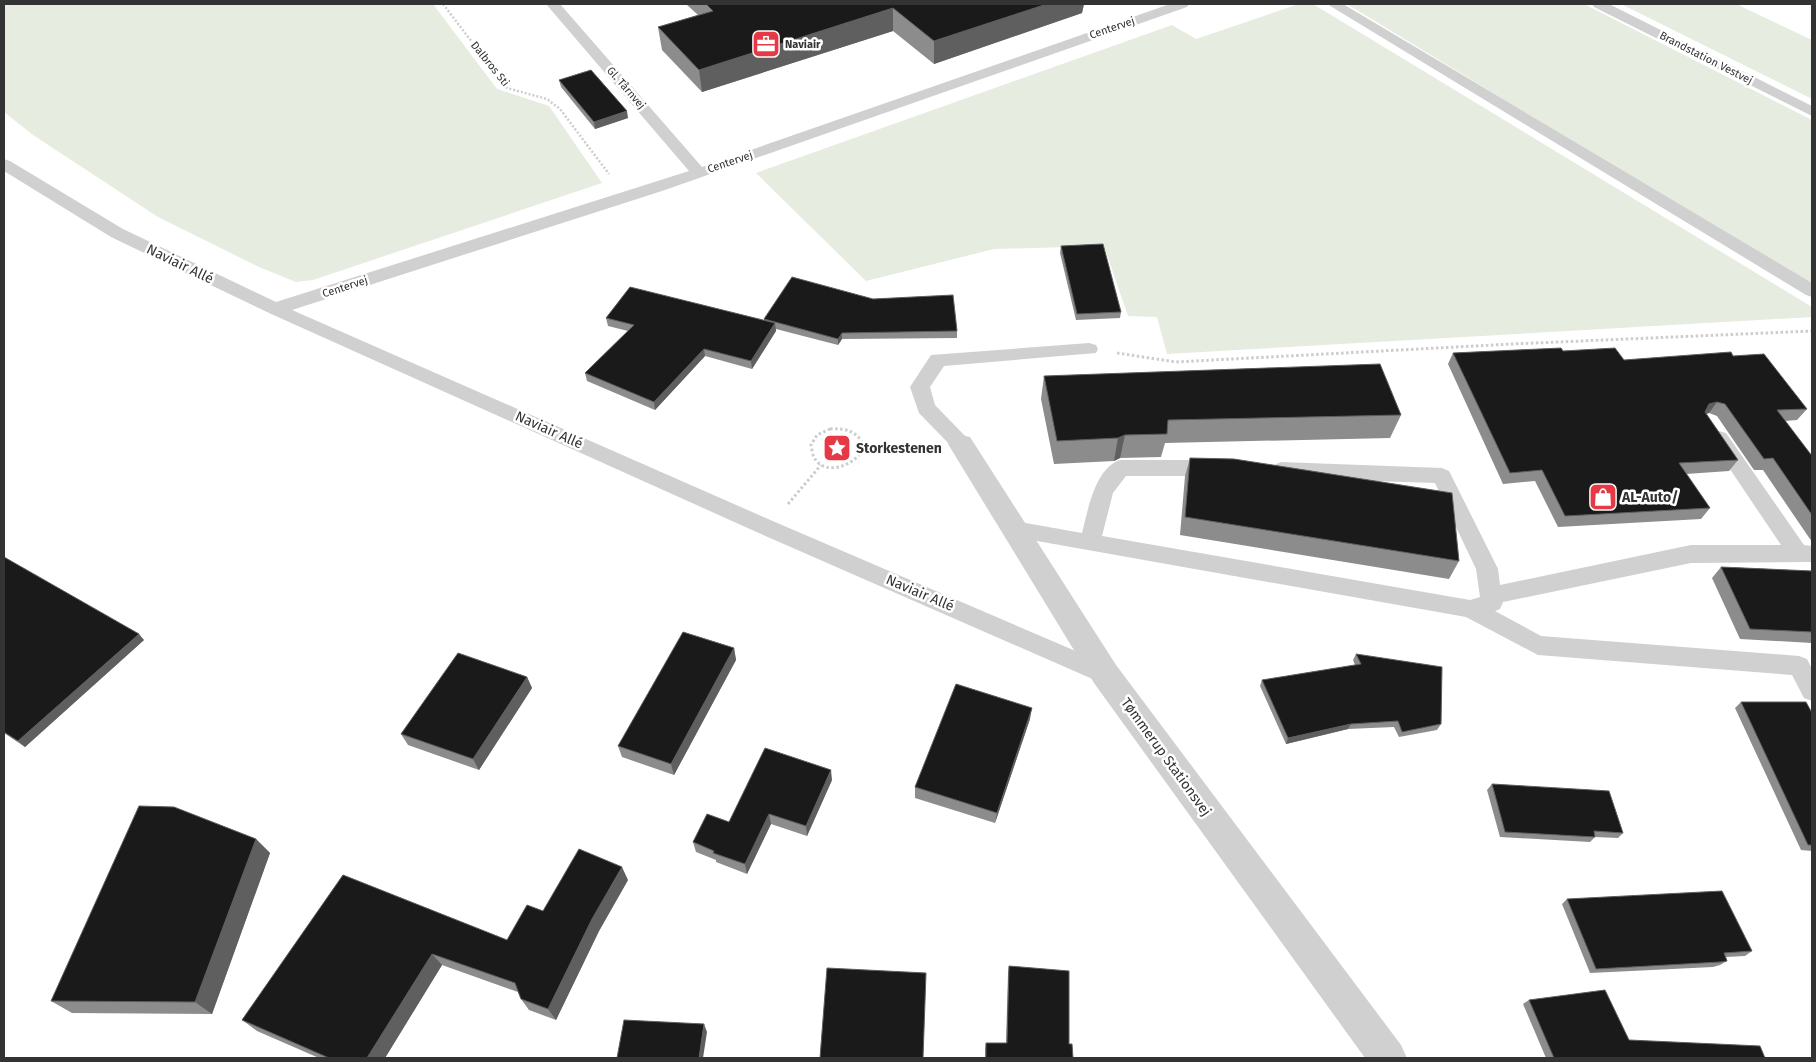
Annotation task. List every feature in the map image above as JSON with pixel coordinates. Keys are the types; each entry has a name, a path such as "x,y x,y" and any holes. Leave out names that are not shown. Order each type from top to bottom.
{"street":[{"name":"Tømmerup Stationsvej","path":"961,444 1105,674 1388,1058"}],"lane":[{"name":"Gl. Tårnvej","path":"553,4 699,173"},
{"name":"Centervej","path":"275,309 699,173 1182,4"},
{"path":"1334,4 1812,291"},
{"name":"Brandstation Vestvej","path":"1599,4 1812,112"},
{"name":"Naviair Allé","path":"4,164 117,234 275,309 768,528 1105,674"},
{"path":"961,444 926,408 920,387 938,360 1089,349"},
{"path":"1708,422 1805,554"},
{"path":"1090,542 1103,491 1120,468 1181,466 1442,476 1486,569 1492,603 1470,609"},
{"path":"1014,529 1470,609 1538,645 1799,666 1812,691"},
{"path":"1490,596 1691,554 1805,554"}],"path":[{"name":"Dalbros Sti","path":"443,4 507,88 547,99 560,109 626,197"},
{"path":"1089,349 1176,362 1512,344 1812,331"},
{"path":"830,429 845,429 859,437 863,443 861,456 856,462 839,468 822,465 812,456 811,445 818,435 823,432 830,429"},
{"path":"768,528 822,465"}],"shaded area":[{"path":"4,4 433,4 497,89 549,106 602,183 313,280 296,282 259,267 158,217 33,135 4,112"},
{"path":"1299,4 1313,4 1812,307 1812,317 1167,354 1157,317 1128,316 1104,246 994,249 866,281 756,173 1172,25 1196,39"},
{"path":"1347,4 1584,4 1812,120 1812,287"},
{"path":"1621,4 1736,4 1812,40 1812,99"}],"building":[{"path":"706,4 1047,4 934,41 893,8 699,70 658,27 713,11"},
{"path":"591,70 627,111 594,122 559,80"},
{"path":"1103,244 1121,312 1077,314 1061,246"},
{"path":"792,277 873,299 953,295 957,331 842,333 838,339 764,319"},
{"path":"630,287 775,323 751,361 704,349 654,402 585,373 634,325 606,318"},
{"path":"1561,348 1563,351 1615,348 1624,360 1731,352 1733,356 1764,354 1807,409 1777,410 1812,456 1812,515 1773,458 1764,459 1725,404 1717,402 1709,404 1705,412 1738,460 1679,463 1710,508 1565,516 1542,470 1510,473 1453,353"},
{"path":"1380,364 1401,415 1168,420 1167,434 1125,435 1118,438 1057,441 1044,376"},
{"path":"1190,458 1234,459 1452,493 1459,561 1185,517"},
{"path":"4,557 139,634 18,741 4,732"},
{"path":"1721,567 1812,571 1812,632 1750,629"},
{"path":"683,632 734,648 671,764 618,746"},
{"path":"458,653 527,677 473,759 401,734"},
{"path":"1356,654 1442,667 1441,724 1402,732 1398,721 1351,724 1288,738 1262,680 1361,664"},
{"path":"956,684 1032,708 997,813 915,787"},
{"path":"1741,702 1806,702 1812,713 1812,845 1808,845"},
{"path":"765,748 831,770 806,826 769,814 745,864 713,853 714,851 693,842 707,814 729,822"},
{"path":"1492,784 1609,791 1623,833 1594,831 1595,837 1505,832"},
{"path":"139,806 174,807 256,839 195,1002 51,1001"},
{"path":"579,849 622,867 592,919 548,1009 521,999 515,983 432,954 367,1058 329,1058 242,1020 343,875 507,940 527,905 543,911"},
{"path":"1722,891 1752,951 1724,953 1727,961 1720,962 1596,969 1567,899"},
{"path":"1009,966 1069,971 1069,1044 1072,1044 1073,1058 986,1058 986,1043 1007,1043"},
{"path":"827,968 926,973 923,1058 820,1058"},
{"path":"1605,990 1629,1040 1760,1046 1765,1058 1554,1058 1529,1000"},
{"path":"624,1020 704,1024 699,1058 617,1058"}],"place":[{"name":"Naviair","path":"766,44"},
{"name":"Storkestenen","path":"837,448"},
{"name":"AL-Auto/","path":"1603,497"}]}
